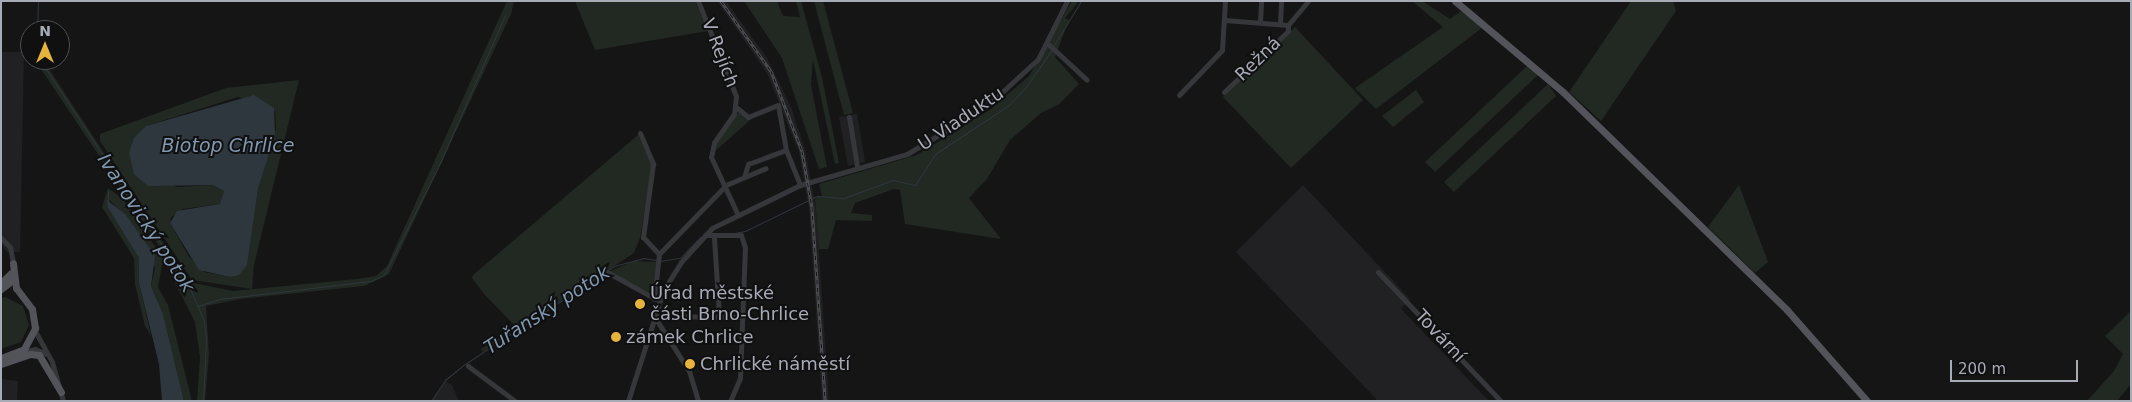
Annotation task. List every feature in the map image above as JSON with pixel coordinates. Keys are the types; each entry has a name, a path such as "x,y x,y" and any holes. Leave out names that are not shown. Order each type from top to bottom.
{"main road":[{"path":"1456,1 1503,38 1584,112 1787,310 1867,401"},
{"path":"1,283 13,266"},
{"path":"1,290 10,282 13,266"},
{"path":"1,358 20,353 35,331 33,312 21,296 13,266"},
{"path":"1,290 21,296"},
{"path":"1,364 30,354 39,355 61,392"}],"street":[{"name":"V Rejích","path":"698,1 734,90 736,107 712,150 713,164 737,213"},
{"name":"U Viaduktu","path":"705,235 737,213 800,185 857,166 907,154 988,104 1025,73 1047,44 1053,24 1067,1"},
{"path":"1179,95 1223,48 1226,1"},
{"path":"1260,22 1261,1"},
{"path":"1280,23 1281,1"},
{"name":"Režná","path":"1224,92 1288,32 1288,25 1308,1"},
{"name":"Režná","path":"1225,20 1288,25"},
{"path":"1047,44 1087,80"},
{"name":"V Rejích","path":"736,107 748,117 778,105 786,150 800,185"},
{"path":"849,118 857,166"},
{"path":"640,133 654,174 644,242 660,259"},
{"path":"744,176 748,164 786,150"},
{"path":"628,401 654,316 660,259 724,187 744,176 766,168"},
{"path":"657,299 678,266 705,235 714,238 741,235 745,247 740,378 730,401"},
{"path":"1,238 11,250 13,266"},
{"path":"714,238 720,316"},
{"path":"608,272 657,299"},
{"name":"Tovární","path":"1378,272 1501,401"},
{"path":"654,316 743,317"},
{"path":"654,316 689,371 698,401"},
{"path":"35,331 50,358 63,401"},
{"path":"20,353 38,349 50,358"},
{"path":"468,366 515,401"}],"shaded area":[{"path":"507,1 514,1 511,14 389,274 364,286 240,299 206,306 209,354 205,401 197,401 200,357 195,322 166,265 170,262 42,70 50,70 189,282 233,291 376,276 387,266"},
{"path":"575,1 695,1 708,31 595,50"},
{"path":"717,1 726,1 767,58 791,107 805,150 816,208 829,401 822,401 809,209 799,152 767,73"},
{"path":"744,1 777,1 783,16 800,17 796,1 801,1 822,77 839,163 835,164 813,60 811,85 827,167 819,169 782,58"},
{"path":"814,1 823,1 853,113 844,115"},
{"path":"1072,1 1079,1 1065,18 1069,20 1055,57 1079,84 1058,105 1041,113 1010,140 987,179 969,198 1001,239 905,224 900,190 894,189 855,203 851,213 872,215 872,221 836,220 828,249 819,249 815,198 822,196 819,184 917,155 991,109 1029,76"},
{"path":"1412,1 1422,1 1450,19 1461,11 1483,27 1376,109 1355,88 1443,27"},
{"path":"1631,1 1673,1 1676,11 1601,121 1569,92"},
{"path":"1295,27 1363,100 1291,168 1223,97"},
{"path":"1,52 20,52 20,70 24,70 20,252 7,252 1,244"},
{"path":"1528,65 1538,75 1435,172 1425,162"},
{"path":"299,80 254,265 252,289 192,280 100,141 100,134 226,88","holes":["238,97 275,111 276,128 258,189 247,262 230,277 204,272 188,255 170,223 171,217 183,209 220,204 224,191 213,185 176,187 146,126"]},
{"path":"1548,84 1556,96 1454,192 1444,182"},
{"path":"1416,90 1424,102 1393,127 1382,116"},
{"path":"739,112 749,121 713,153 717,143"},
{"path":"857,114 865,162 848,166 839,117"},
{"path":"638,135 651,163 651,173 640,238 634,253 483,352 481,349 516,327 485,295 472,278 473,275"},
{"path":"1303,185 1410,299 1401,309 1489,401 1378,401 1236,252"},
{"path":"1739,185 1768,262 1755,273 1708,227"},
{"path":"108,188 123,199 163,259 158,287 168,305 192,401 184,401 163,314 151,286 155,268 139,233 110,200 108,208 139,258 139,283 151,335 145,326 135,284 134,258 102,207"},
{"path":"634,261 657,262 652,294 608,272"},
{"path":"5,297 23,306 29,325 21,342 1,349 1,298"},
{"path":"2131,311 2131,384 2117,401 2087,401 2114,371 2123,354 2105,336"},
{"path":"1,379 18,381 17,401 1,401"},
{"path":"445,381 452,385 459,401 431,401"}],"water":[{"name":"Biotop Chrlice","path":"254,95 274,108 275,134 258,189 247,265 239,275 230,277 199,270 170,223 177,211 220,204 224,191 213,185 148,186 134,174 129,153 134,138 146,126"},
{"path":"107,200 126,215 155,256 151,286 163,314 184,401 162,401 159,364 139,283 139,258 108,208"}],"waterway":[{"name":"Ivanovický potok","path":"37,20 38,1"},
{"name":"Tuřanský potok","path":"1054,45 1081,1"},
{"path":"198,306 219,299 371,281 384,275 441,161 505,15"},
{"name":"Tuřanský potok","path":"735,233 745,231 817,196 844,198 893,180 915,185 935,154 1009,105 1026,87 1051,51"},
{"name":"Ivanovický potok","path":"47,70 189,286 204,322 206,339 203,401"},
{"path":"108,191 108,200"},
{"name":"Tuřanský potok","path":"660,261 680,258 701,236"},
{"name":"Tuřanský potok","path":"431,401 445,380 465,364 614,266 643,258 656,260"}],"railway":[{"path":"721,1 771,71 802,151 812,208 825,401"}],"place":[{"name":"Úřad městské části Brno-Chrlice","path":"640,304"},
{"name":"zámek Chrlice","path":"616,337"},
{"name":"Chrlické náměstí","path":"690,364"}]}
